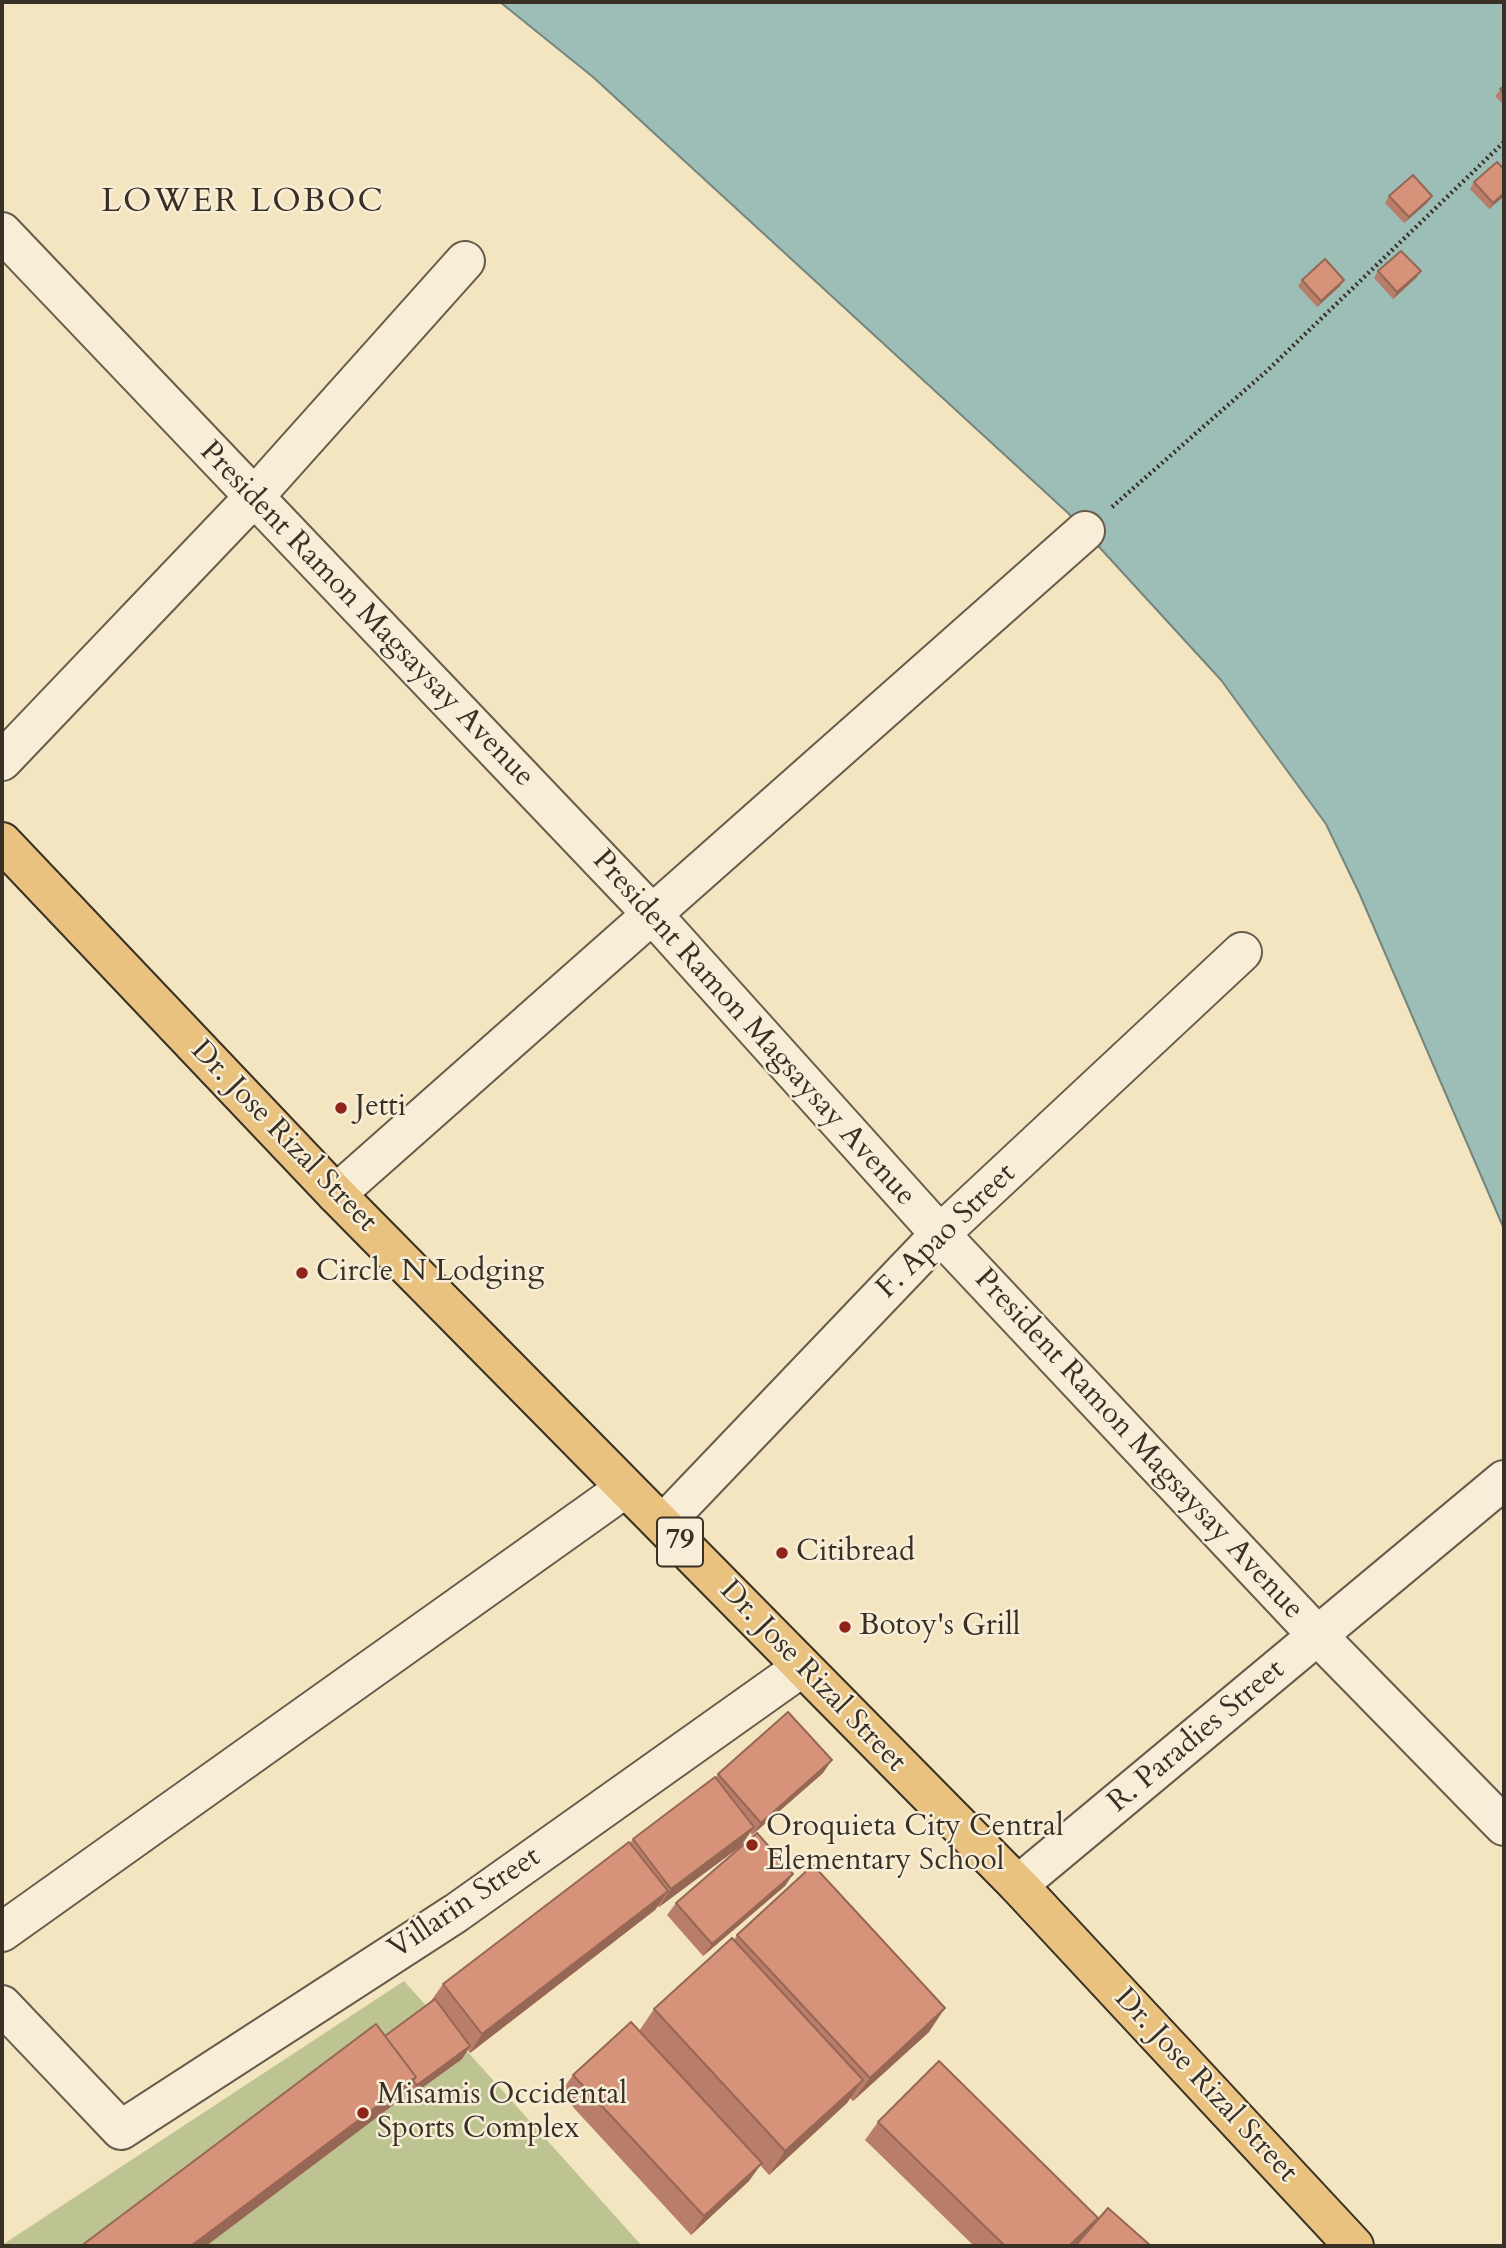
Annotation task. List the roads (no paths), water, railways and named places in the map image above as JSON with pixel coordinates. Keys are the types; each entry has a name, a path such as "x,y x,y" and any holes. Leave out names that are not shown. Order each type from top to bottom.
{"highway":[{"name":"Dr. Jose Rizal Street","path":"2,842 337,1194 624,1489 663,1524 801,1668 1018,1885 1354,2246"}],"street":[{"name":"President Ramon Magsaysay Avenue","path":"2,232 652,914 940,1234 1318,1636 1504,1826"},
{"path":"2,761 253,498 465,261"},
{"path":"337,1194 1085,531"},
{"name":"F. Apao Street","path":"663,1524 940,1234 1242,952"},
{"name":"R. Paradies Street","path":"1018,1885 1504,1480"},
{"path":"2,1933 624,1489"},
{"name":"Villarin Street","path":"2,2005 121,2130 456,1913 801,1668"}],"water":[{"path":"500,2 1504,2 1504,1229 1360,895 1326,824 1221,680 1068,513 593,77"}],"place":[{"name":"Jetti","path":"341,1108"},
{"name":"Circle N Lodging","path":"302,1273"},
{"name":"Citibread","path":"782,1553"},
{"name":"Botoy's Grill","path":"845,1627"},
{"name":"Oroquieta City Central Elementary School","path":"752,1845"},
{"name":"Misamis Occidental Sports Complex","path":"363,2113"}],"district":[{"name":"LOWER LOBOC","path":"243,203"}]}
